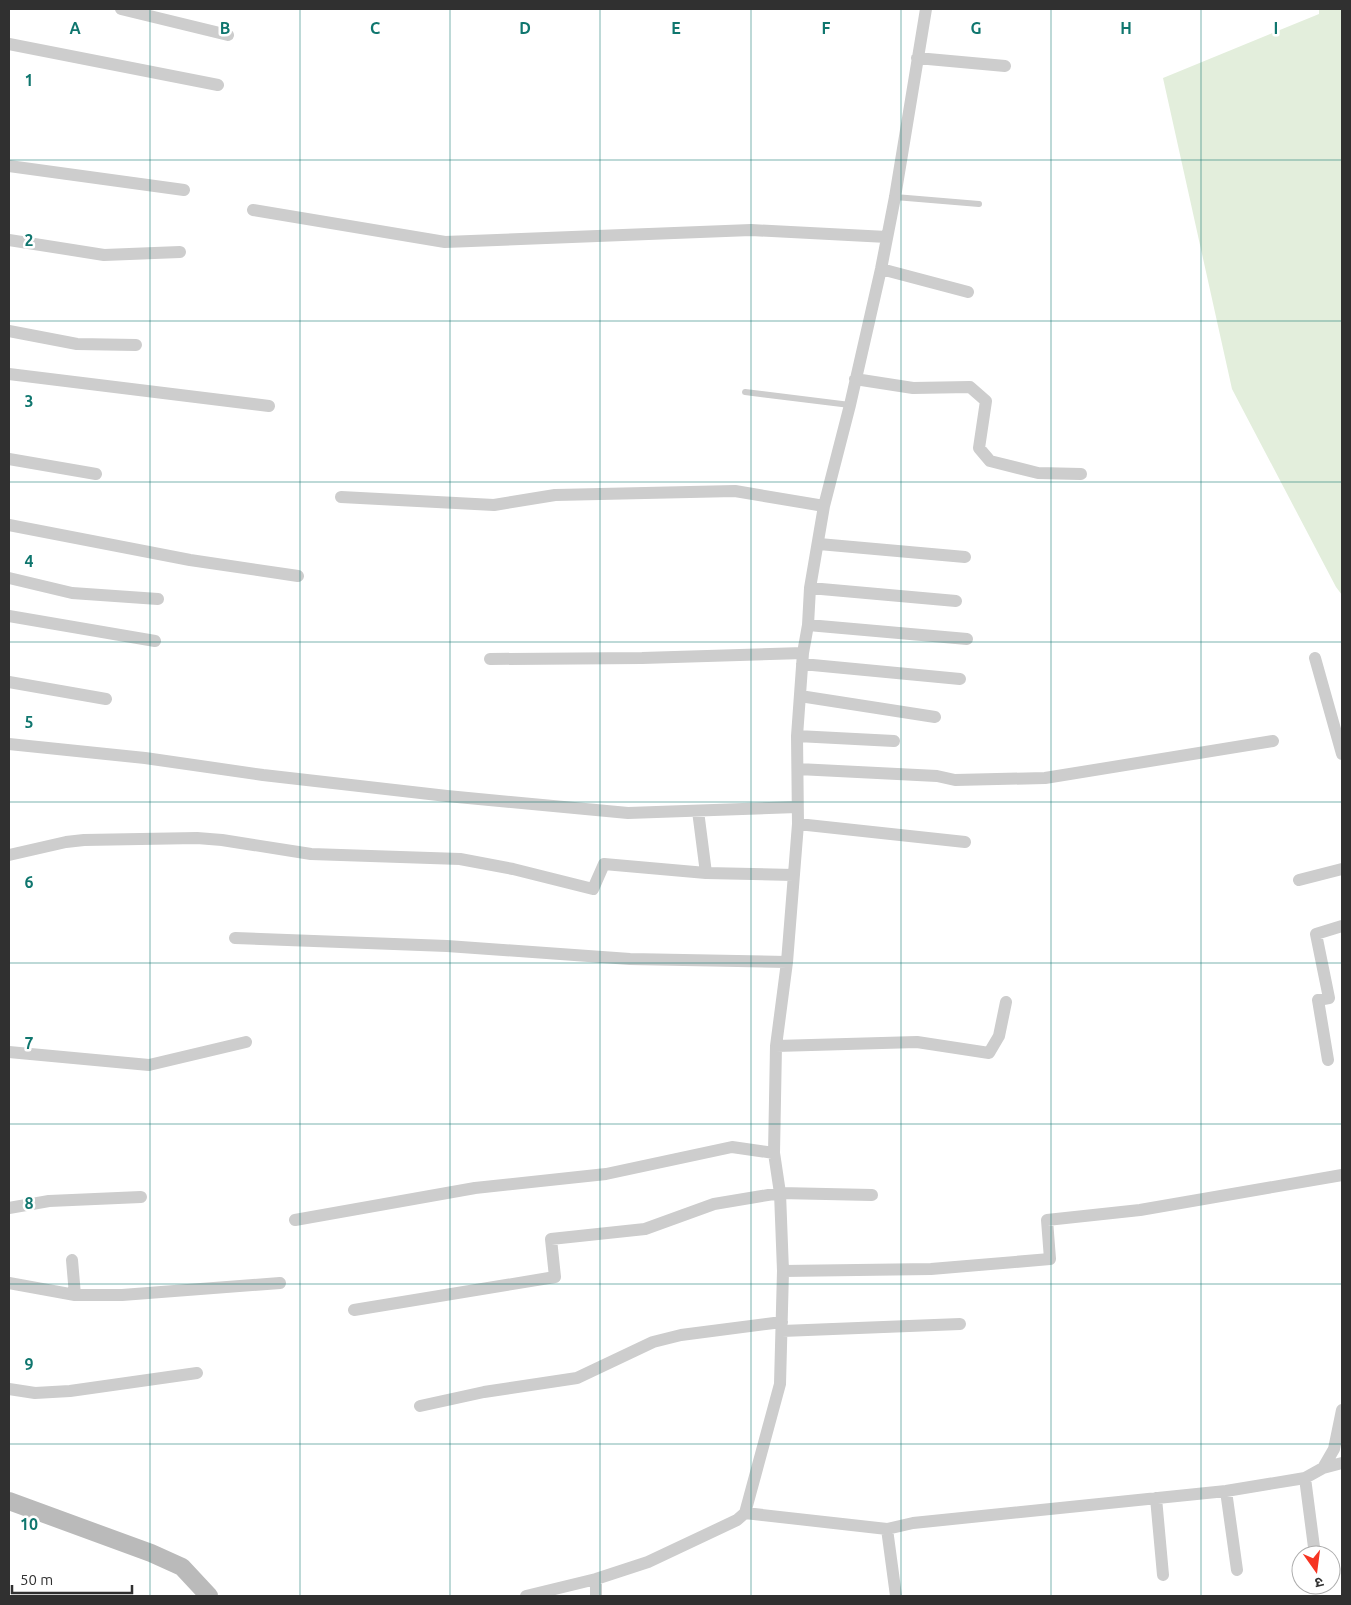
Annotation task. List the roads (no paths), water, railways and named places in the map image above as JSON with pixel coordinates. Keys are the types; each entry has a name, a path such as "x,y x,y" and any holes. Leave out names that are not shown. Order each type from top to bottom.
{"main road":[{"path":"9,1501 151,1553 182,1567 209,1596"}],"street":[{"path":"121,9 228,36"},
{"path":"528,1596 596,1579 648,1562 737,1520 745,1513 780,1384 783,1271 780,1193 774,1153 776,1046 787,962 798,824 798,736 802,658 808,625 810,588 824,506 850,405 881,269 895,198 926,9"},
{"path":"9,44 218,85"},
{"path":"917,58 1005,66"},
{"path":"9,166 184,190"},
{"path":"253,210 444,242 752,230 887,237"},
{"path":"9,240 104,255 180,252"},
{"path":"881,269 968,292"},
{"path":"9,330 77,344 136,345"},
{"path":"9,374 269,406"},
{"path":"855,379 913,388 970,387 986,401 979,448 990,461 1038,473 1080,474"},
{"path":"9,459 96,474"},
{"path":"341,497 494,505 555,495 735,491 824,506"},
{"path":"9,525 190,560 298,576"},
{"path":"819,544 965,557"},
{"path":"9,578 72,593 158,599"},
{"path":"810,588 956,601"},
{"path":"9,616 155,641"},
{"path":"808,625 967,639"},
{"path":"490,659 802,658 960,679"},
{"path":"1315,658 1342,754"},
{"path":"9,682 106,699"},
{"path":"800,696 935,717"},
{"path":"798,736 894,740"},
{"path":"798,769 937,776 955,780 1045,778 1273,741"},
{"path":"9,744 145,758 262,775 447,796 628,813 797,807"},
{"path":"698,810 706,873"},
{"path":"798,824 965,842"},
{"path":"9,855 66,842 84,840 187,838 222,840 311,854 460,859 513,869 593,889 604,864 706,873 794,875"},
{"path":"1299,880 1342,869"},
{"path":"1328,1060 1318,1000 1328,998 1316,934 1342,926"},
{"path":"235,938 448,946 630,959 787,962"},
{"path":"776,1046 917,1042 990,1053 999,1036 1006,1002"},
{"path":"9,1052 149,1065 246,1042"},
{"path":"295,1220 476,1188 606,1174 732,1147 774,1153"},
{"path":"783,1271 918,1269 1050,1259 1048,1220 1140,1210 1342,1175"},
{"path":"354,1310 555,1277 552,1239 645,1229 714,1204 780,1193 872,1195"},
{"path":"9,1208 49,1201 141,1197"},
{"path":"72,1260 75,1295"},
{"path":"9,1282 75,1295 122,1295 280,1283"},
{"path":"420,1406 484,1392 576,1378 653,1342 681,1335 782,1326 960,1324"},
{"path":"9,1389 35,1393 70,1391 197,1372"},
{"path":"1323,1468 1334,1448 1342,1410"},
{"path":"745,1513 887,1530 913,1523 1226,1491 1305,1478 1323,1468 1342,1463"},
{"path":"1305,1478 1313,1545"},
{"path":"1226,1491 1238,1570"},
{"path":"1156,1498 1163,1575"},
{"path":"887,1530 896,1596"},
{"path":"596,1579 596,1596"}],"lane":[{"path":"895,198 980,204"},
{"path":"745,392 850,405"}]}
